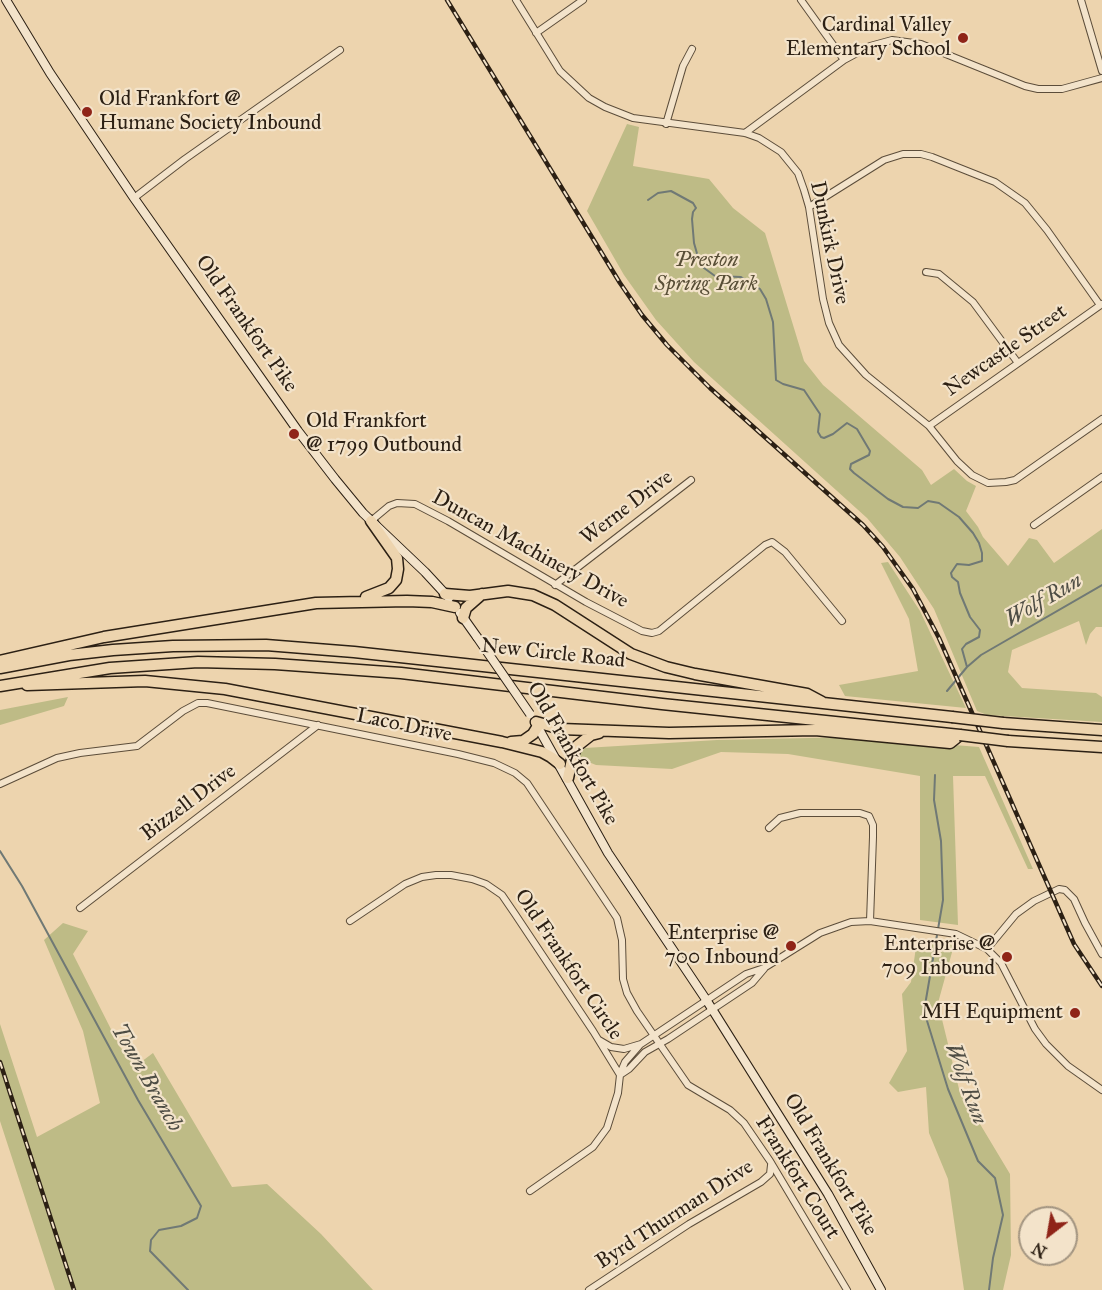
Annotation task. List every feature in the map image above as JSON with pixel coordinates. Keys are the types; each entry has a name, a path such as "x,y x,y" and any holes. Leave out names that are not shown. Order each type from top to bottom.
{"highway":[{"path":"357,601 389,588 398,576 397,558 371,521"},
{"path":"445,594 470,596 508,591 533,595 555,605 609,641 666,667 807,694 827,705"},
{"path":"463,618 466,608 482,594"},
{"path":"0,662 104,637 316,603 407,600 456,607"},
{"name":"New Circle Road","path":"0,668 69,655 113,650 173,646 266,645 366,653 1003,723 1102,730"},
{"name":"New Circle Road","path":"5,685 110,668 198,662 275,664 401,674 1008,741 1102,747"},
{"path":"5,685 38,686 145,681 214,687 502,742 542,752 560,764"},
{"path":"502,742 523,741 533,734 535,721 561,729 609,732 815,730 951,743 960,735"},
{"path":"568,778 573,755 582,740 591,735 609,732"}],"main road":[{"name":"Old Frankfort Pike","path":"6,0 50,73 134,198 298,431 371,521 425,572 456,607 535,721 608,853 707,1001 828,1194 881,1290"}],"street":[{"name":"Dunkirk Drive","path":"516,0 560,71 589,98 619,113 666,124 745,134 771,145 790,162 798,173 809,207 823,299 833,334 856,365 929,426 967,472 988,483 1015,480 1102,419"},
{"path":"536,33 583,0"},
{"path":"801,0 844,60"},
{"path":"1081,0 1102,71"},
{"path":"745,134 844,60 870,46 892,40 921,44 1025,86 1038,89 1062,89 1102,78"},
{"path":"666,124 683,66 692,49"},
{"path":"134,198 185,159 340,50"},
{"path":"809,207 884,160 912,153 938,159 995,182 1025,203 1101,304"},
{"path":"926,272 939,274 973,302 1018,363"},
{"name":"Newcastle Street","path":"929,426 1101,304"},
{"path":"1034,525 1102,477"},
{"name":"Werne Drive","path":"555,585 691,480"},
{"name":"Duncan Machinery Drive","path":"371,521 397,502 415,504 448,521 555,585 642,631 652,633 659,631 765,545 772,542 784,552 842,621"},
{"name":"Laco Drive","path":"0,784 57,758 137,746 183,711 198,703 219,704 494,763 524,778 610,905 617,918 622,940 623,979 627,993 654,1037"},
{"name":"Bizzell Drive","path":"80,908 318,725"},
{"path":"769,828 780,818 800,813 860,813 869,816 873,825 870,921"},
{"name":"Old Frankfort Circle","path":"350,921 405,884 422,877 451,875 486,884 502,895 620,1075"},
{"path":"987,949 1016,914 1034,901 1059,889 1065,890 1074,899 1102,954"},
{"path":"599,1040 610,1047 624,1049 641,1044 746,974 764,968 820,933 851,922 870,921 945,932 967,938 987,949 1001,963 1035,1029 1046,1044 1068,1066 1102,1090"},
{"path":"659,1044 752,983 764,968"},
{"name":"Frankfort Court","path":"654,1037 688,1084 730,1110 744,1123 847,1290"},
{"name":"Old Frankfort Circle","path":"530,1191 593,1147 607,1128 625,1062 641,1044"},
{"name":"Old Frankfort Circle","path":"620,1075 629,1069 639,1057 659,1044"},
{"name":"Byrd Thurman Drive","path":"589,1290 689,1224 760,1182 770,1174 771,1164"}],"green space":[{"name":"Preston Spring Park","path":"627,124 639,127 633,166 709,179 733,208 765,233 804,361 823,385 922,470 931,485 954,469 976,486 966,511 983,537 1008,566 1029,538 1037,540 1054,563 1102,529 1102,627 1096,627 1090,634 1086,645 1079,621 1012,650 1008,672 1022,688 1096,693 1102,697 1102,722 987,715 977,711 934,609 900,557 867,518 694,362 656,320 624,275 587,211"},
{"path":"888,562 920,611 966,708 845,696 839,685 918,671 909,619 881,563"},
{"path":"68,697 64,706 0,725 0,710"},
{"path":"855,737 979,747 1033,869 1028,869 985,776 953,776 958,925 920,920 920,776 788,754 721,752 672,769 596,765 576,757 585,748 717,740"},
{"path":"63,923 88,931 73,954 120,1047 137,1065 153,1053 232,1187 267,1184 321,1234 373,1290 55,1290 0,1121 0,1024 37,1137 100,1103 83,1031 44,940"},
{"path":"917,940 954,945 938,1003 959,1089 1010,1174 1011,1255 1003,1290 964,1290 948,1179 929,1133 926,1087 898,1092 889,1083 907,1051 902,994 911,982"}],"waterway":[{"path":"648,200 658,193 671,191 693,203 696,208 692,219 694,243 704,268 715,276 741,277 760,289 766,299 773,322 776,380 804,390 820,414 818,432 821,437 833,434 847,423 857,429 870,451 869,455 851,464 850,469 888,499 903,507 918,508 928,501 939,503 959,517 973,533 979,543 982,561 969,565 957,564 951,573 958,582 970,617 980,630 979,637 962,649 967,667"},
{"name":"Wolf Run","path":"947,691 967,667 981,655 1102,585"},
{"name":"Wolf Run","path":"935,775 934,800 941,841 943,900 924,1011 948,1089 978,1161 995,1178 1003,1215 993,1258 989,1290"},
{"name":"Town Branch","path":"0,851 22,886 138,1100 201,1206 197,1218 181,1226 159,1230 151,1240 150,1251 188,1290"}],"railway":[{"path":"447,0 620,283 642,315 667,345 710,388 863,525 883,547 913,589 939,638 1074,944 1102,986"},
{"path":"0,1062 74,1290"}],"place":[{"name":"Cardinal Valley Elementary School","path":"963,38"},
{"name":"Old Frankfort @ Humane Society Inbound","path":"87,112"},
{"name":"Old Frankfort @ 1799 Outbound","path":"294,434"},
{"name":"Enterprise @ 700 Inbound","path":"791,946"},
{"name":"Enterprise @ 709 Inbound","path":"1007,957"},
{"name":"MH Equipment","path":"1075,1013"}]}
